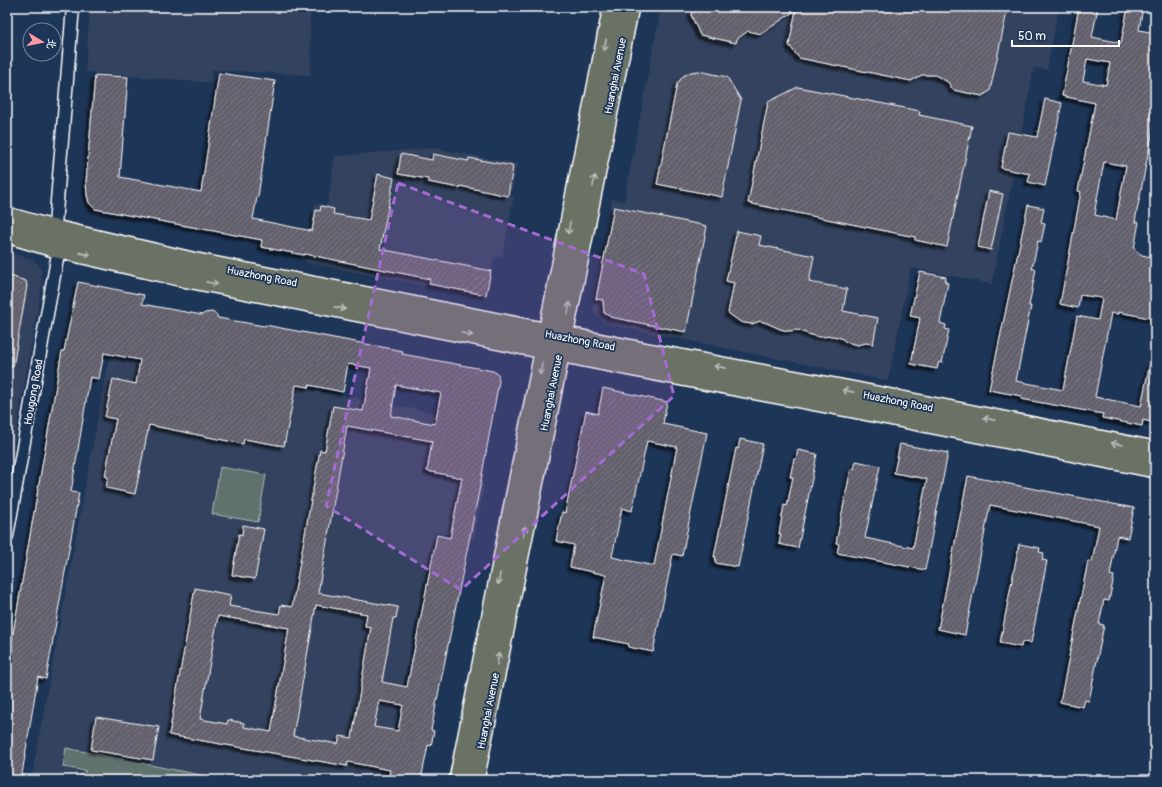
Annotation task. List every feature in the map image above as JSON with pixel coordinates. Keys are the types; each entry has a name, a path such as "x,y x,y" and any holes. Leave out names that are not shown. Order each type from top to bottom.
{"main road":[{"name":"Huanghai Avenue","path":"474,780 554,343 613,7"},
{"name":"Huanghai Avenue","path":"459,780 629,7"},
{"name":"Huazhong Road","path":"7,217 56,242"},
{"name":"Huazhong Road","path":"7,234 192,262 554,343 1155,468"},
{"name":"Huazhong Road","path":"554,343 851,391 1155,452"}],"street":[{"name":"Hougong Road","path":"7,536 56,242 73,7"}],"highlighted area":[{"path":"398,183 644,274 674,396 461,590 326,506"}],"shaded area":[{"path":"90,7 310,7 311,75 212,70 211,83 85,72"},
{"path":"661,7 1059,7 1047,70 1034,68 992,284 911,268 888,381 616,326 604,322 595,314 592,302 612,199 624,201"},
{"path":"434,148 517,164 511,196 514,197 502,258 494,257 486,298 305,262 315,204 327,205 335,156"},
{"path":"7,252 34,260 41,267 42,285 7,481"},
{"path":"109,357 139,363 141,357 435,413 424,474 484,485 474,539 435,532 384,780 31,780"}],"green space":[{"path":"220,467 266,475 258,522 212,514"},
{"path":"66,748 225,780 74,780 86,771 63,767"}],"building":[{"path":"693,7 1008,7 990,91 982,96 953,90 948,82 935,75 922,75 911,81 799,58 789,45 796,10 761,34 748,31 737,39 736,43 700,35 691,15"},
{"path":"1079,7 1098,7 1092,37 1121,43 1128,7 1143,7 1139,30 1155,33 1155,100 1151,118 1155,119 1135,222 1139,222 1134,249 1142,255 1155,258 1155,319 1118,312 1118,314 1111,313 1095,397 1141,406 1150,363 1155,363 1155,423 1143,420 1142,426 1102,418 1103,414 1021,399 1022,396 989,390 1028,205 1044,208 1041,223 1045,224 1041,242 1038,241 1032,269 1036,269 1029,306 1031,306 1016,381 1063,390 1077,316 1098,320 1102,298 1080,295 1078,308 1060,304 1081,192 1078,191 1095,103 1062,96","holes":["1087,59 1110,63 1106,85 1083,81","1104,162 1126,166 1116,220 1095,215"]},
{"path":"699,71 727,77 741,100 722,197 657,184 677,84 683,76 691,72"},
{"path":"219,73 275,81 258,197 253,219 312,231 316,210 320,211 321,206 334,209 333,214 369,220 378,174 394,178 380,249 491,271 486,295 429,284 430,279 305,254 261,247 262,240 95,209 89,203 86,182 95,75 128,77 120,177 201,192"},
{"path":"798,87 920,111 919,115 972,126 947,247 915,240 915,237 748,203 768,102"},
{"path":"1045,99 1062,103 1045,186 1028,182 1030,174 1001,168 1008,132 1037,137"},
{"path":"401,154 432,160 433,154 468,161 469,158 513,166 508,196 460,186 460,188 428,182 428,179 398,174"},
{"path":"989,191 1003,194 991,250 978,247"},
{"path":"614,207 707,226 686,332 610,317 604,313 603,300 596,299"},
{"path":"737,231 761,236 759,245 814,256 809,282 847,289 843,311 878,318 873,344 866,343 857,345 833,336 819,337 798,330 788,331 760,321 752,324 744,323 728,313 734,283 726,281"},
{"path":"920,272 946,277 945,282 948,283 940,323 946,325 945,329 949,330 942,363 939,362 937,369 911,364 920,318 910,316"},
{"path":"7,275 26,281 27,286 13,367 7,367"},
{"path":"78,282 144,295 142,304 202,315 212,312 216,314 218,318 265,325 403,351 402,354 493,371 498,374 499,381 480,486 431,730 434,731 431,746 428,745 421,780 388,780 390,770 348,762 347,766 169,735 195,588 231,595 229,606 279,614 281,605 292,607 320,450 325,451 333,406 363,411 371,368 348,364 343,392 309,385 309,387 296,385 284,446 244,439 243,444 149,425 135,494 106,488 108,477 105,476 116,419 105,417 113,379 136,384 140,360 104,353 99,379 90,377 71,492 79,493 46,679 38,677 21,780 7,780 7,668 62,351 64,351","holes":["396,385 441,393 435,424 391,416","347,426 432,441 427,471 462,478 450,538 437,535 407,687 382,682 393,618 396,618 398,607 318,593","316,605 367,614 365,626 371,627 352,738 340,736 338,744 293,736","218,616 289,628 271,732 244,727 244,723 228,720 227,724 200,719","379,701 403,705 398,731 374,727"]},
{"path":"603,388 667,402 663,424 707,433 682,556 673,554 653,652 628,647 629,644 593,637 606,575 570,567 574,545 556,541 562,512 565,513 586,411 598,414","holes":["647,441 677,447 654,566 612,557 622,508 632,511"]},
{"path":"740,439 763,444 738,567 715,563 716,557 714,557 736,448 738,449"},
{"path":"900,444 948,453 925,570 837,553 839,544 836,543 851,468 854,469 856,461 880,466 865,538 913,548 927,479 894,473"},
{"path":"798,450 817,454 798,548 779,544 781,534 779,534 784,505 787,506 793,477 790,477 794,459 796,459"},
{"path":"968,476 1134,508 1128,538 1117,536 1110,575 1114,576 1109,601 1104,600 1099,624 1104,625 1089,701 1085,700 1083,707 1060,702 1088,561 1092,562 1099,526 990,505 965,635 938,629"},
{"path":"243,525 264,529 255,579 232,575 239,534 242,535"},
{"path":"1019,544 1040,548 1039,552 1044,553 1042,560 1047,561 1031,643 1022,642 1021,647 1000,643"},
{"path":"96,717 159,727 153,760 91,750"}]}
